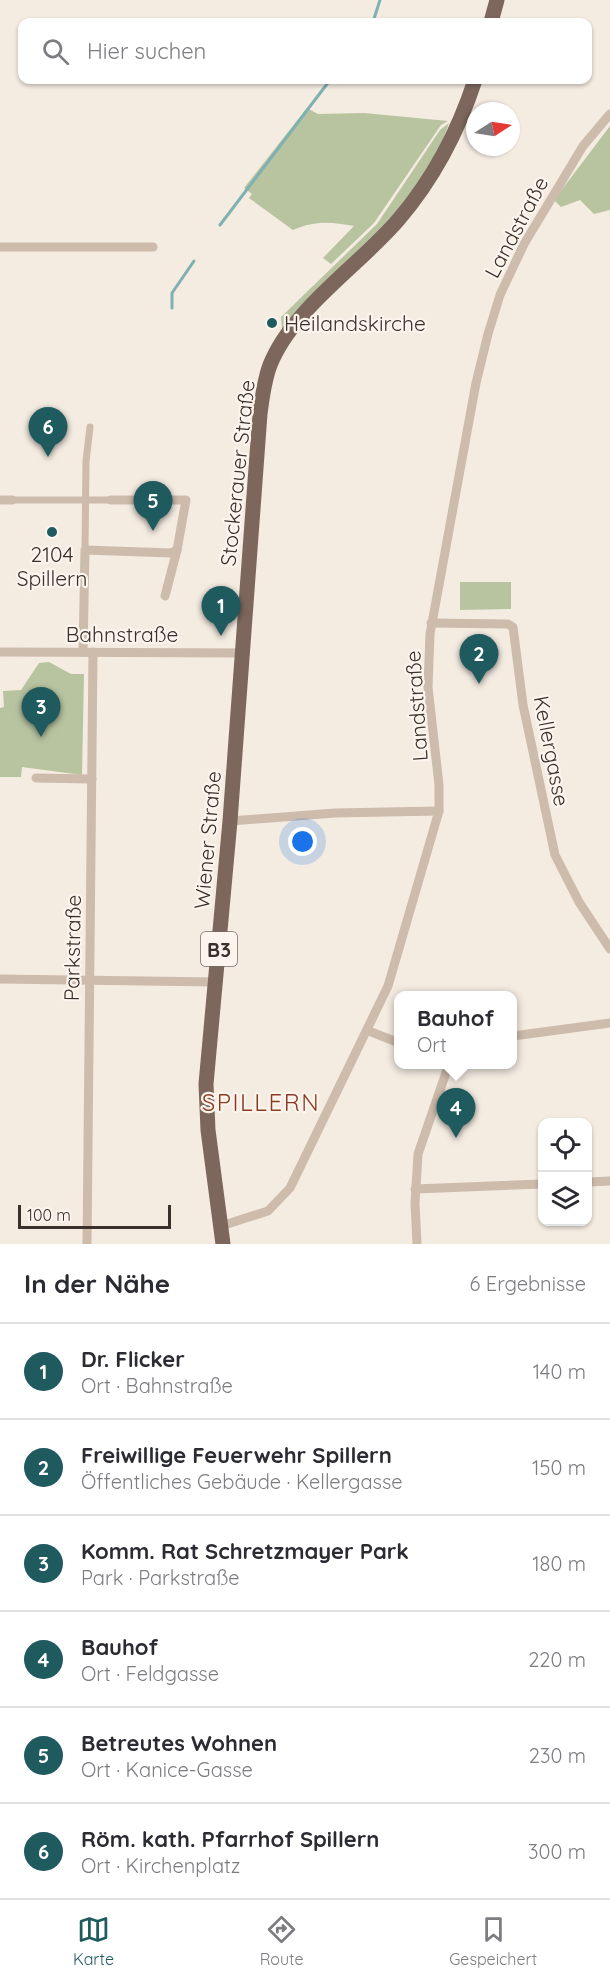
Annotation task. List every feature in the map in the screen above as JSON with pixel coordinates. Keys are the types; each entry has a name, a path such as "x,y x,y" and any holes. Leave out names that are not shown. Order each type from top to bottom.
{"main road":[{"path":"492,18 497,0"},
{"name":"Stockerauer Straße","path":"243,653 260,414 270,366 281,344 301,320 411,204 447,145 472,84"},
{"name":"Wiener Straße","path":"223,1244 206,1105 243,653"}],"street":[{"name":"Landstraße","path":"221,1226 268,1212 290,1188 369,1031 401,947 439,811 440,785 428,687 431,623 476,383 500,296 515,261 540,214 587,140 610,114"},
{"path":"0,247 153,248"},
{"path":"90,427 85,500 85,550 165,554 177,550"},
{"path":"0,500 186,500 177,550 165,596"},
{"name":"Parkstraße","path":"85,550 92,779 87,1244"},
{"name":"Kellergasse","path":"431,623 508,624 513,627 523,705 555,855 571,888 610,949"},
{"name":"Bahnstraße","path":"0,652 243,653"},
{"path":"36,778 92,779"},
{"path":"230,821 335,813 439,811"},
{"path":"0,979 217,982"},
{"path":"517,1035 610,1023"},
{"path":"369,1031 394,1041"},
{"path":"417,1244 415,1189 420,1145 448,1069"},
{"path":"592,1182 610,1181"},
{"path":"415,1189 538,1184"}],"green space":[{"path":"307,108 318,114 364,113 448,121 441,125 374,223 331,264 323,258 354,226 324,223 293,230 249,198 252,194 244,188"},
{"path":"449,123 437,152 400,208 353,260 282,329 281,317 377,224 440,130"},
{"path":"610,126 610,210 594,214 580,200 561,207 554,200"},
{"path":"460,582 511,582 511,609 460,610"},
{"path":"49,662 71,674 84,674 82,775 22,767 21,777 0,777 0,708 4,707 3,691 21,690 39,663"}],"waterway":[{"path":"374,18 380,0"},
{"path":"220,225 327,84"},
{"path":"172,308 172,293 194,261"}],"place":[{"name":"Heilandskirche","path":"272,323"},
{"name":"Röm. kath. Pfarrhof Spillern","path":"48,457"},
{"name":"Betreutes Wohnen","path":"153,531"},
{"name":"2104 Spillern","path":"52,532"},
{"name":"Dr. Flicker","path":"221,636"},
{"name":"Freiwillige Feuerwehr Spillern","path":"479,684"},
{"name":"Komm. Rat Schretzmayer Park","path":"41,737"},
{"name":"Bauhof","path":"456,1138"}],"district":[{"name":"SPILLERN","path":"261,1102"}]}
